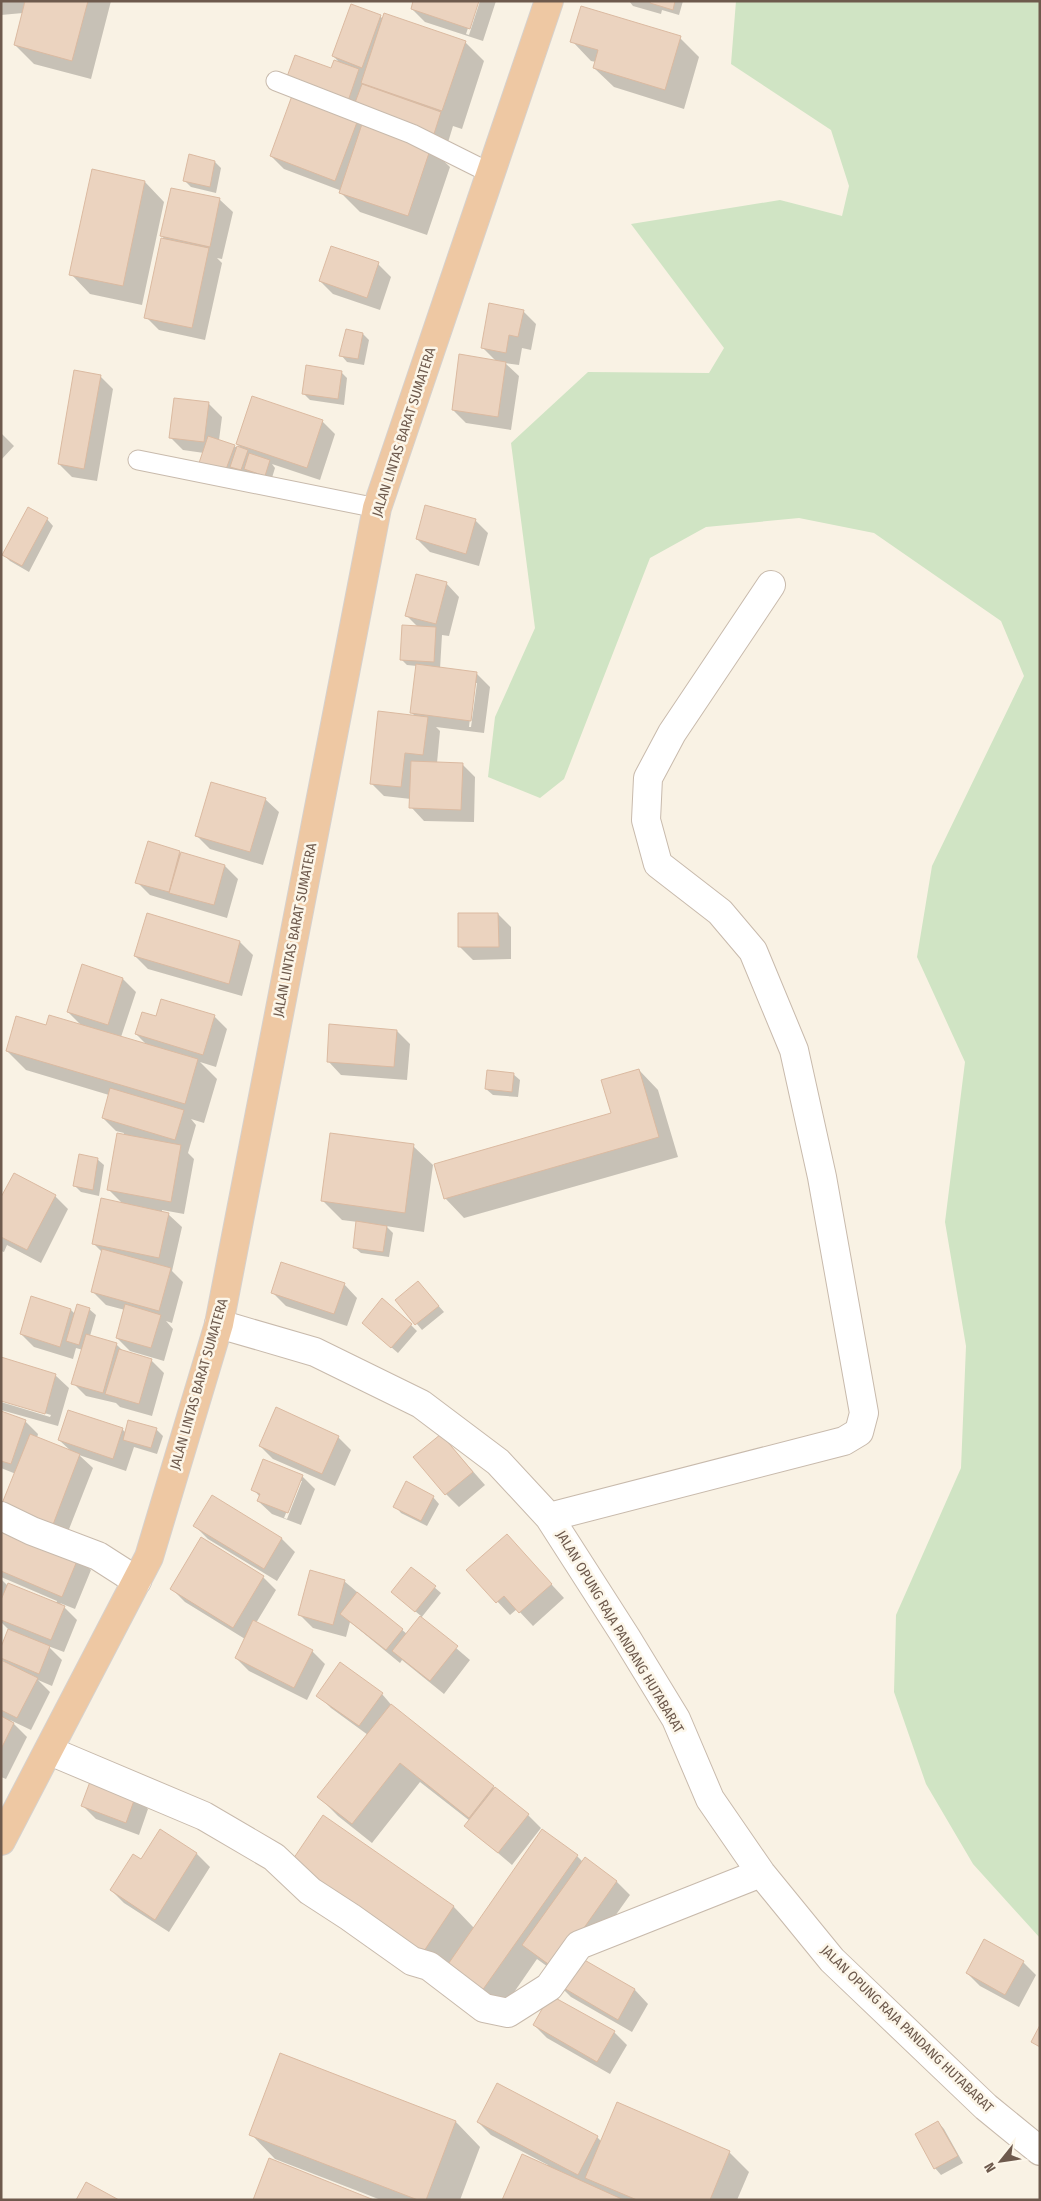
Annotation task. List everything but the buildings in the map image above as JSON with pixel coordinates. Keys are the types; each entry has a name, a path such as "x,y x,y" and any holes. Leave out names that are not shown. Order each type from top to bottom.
{"highway":[{"name":"JALAN LINTAS BARAT SUMATERA","path":"1,1841 50,1751 149,1557 219,1324 377,508 549,1"}],"street":[{"path":"549,1517 844,1441 859,1432 864,1413 822,1177 794,1050 753,951 720,912 658,864 646,820 648,778 672,733 771,585"},
{"name":"JALAN OPUNG RAJA PANDANG HUTABARAT","path":"219,1324 315,1352 421,1404 498,1462 549,1517 676,1719 710,1799 761,1873 832,1960 986,2107 1040,2151"},
{"path":"1,1516 32,1531 98,1556 137,1582"},
{"path":"50,1751 204,1816 274,1857 310,1891 350,1916 412,1961 429,1966 484,2008 508,2012 549,1987 579,1945 761,1873"}],"lane":[{"path":"276,80 412,134 490,173"},
{"path":"138,460 377,508"}],"green space":[{"path":"736,1 1040,1 1040,1938 973,1864 926,1784 894,1692 896,1615 961,1468 966,1346 945,1222 965,1062 917,957 932,866 1024,676 1001,621 874,533 799,518 706,527 650,558 564,779 540,798 488,777 495,717 535,628 511,443 588,372 709,373 724,348 631,224 780,200 842,216 849,186 831,130 731,64"}]}
